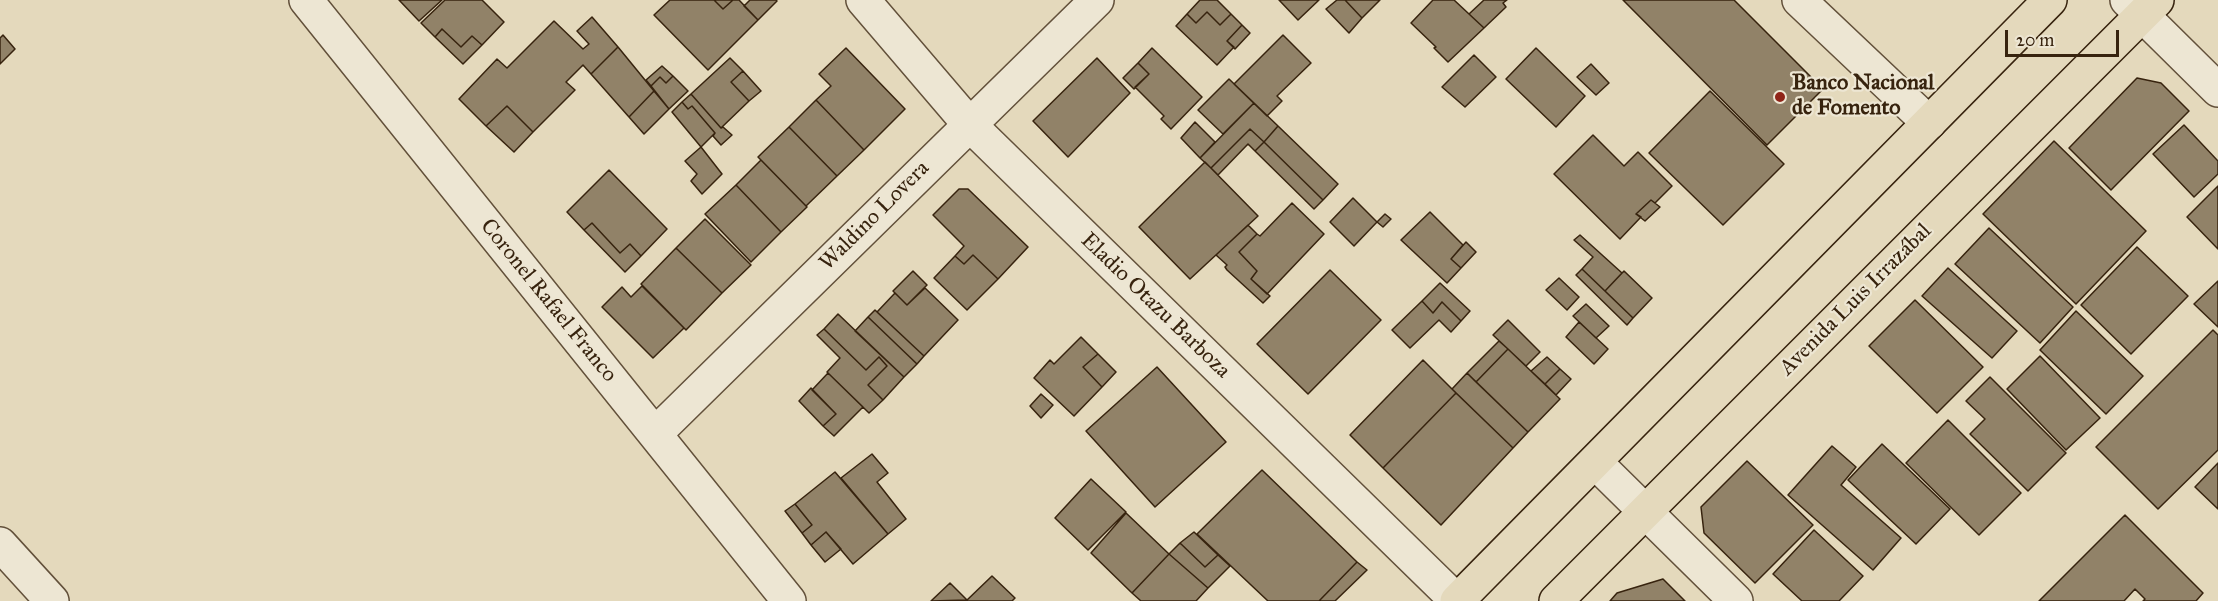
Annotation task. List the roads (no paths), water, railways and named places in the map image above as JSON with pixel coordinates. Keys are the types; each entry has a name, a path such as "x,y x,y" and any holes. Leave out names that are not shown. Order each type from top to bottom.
{"highway":[{"path":"1457,601 2050,0"},
{"name":"Avenida Luis Irrazábal","path":"1556,601 2142,5"}],"street":[{"name":"Coronel Rafael Franco","path":"306,0 789,601"},
{"name":"Eladio Otazu Barboza","path":"863,0 969,124 1457,601"},
{"name":"Waldino Lovera","path":"655,434 1097,0"},
{"path":"1799,0 1929,123"},
{"path":"2142,5 2218,90"},
{"path":"1595,462 1736,601"},
{"path":"0,544 52,601"}],"place":[{"name":"Banco Nacional de Fomento","path":"1780,97"}]}
